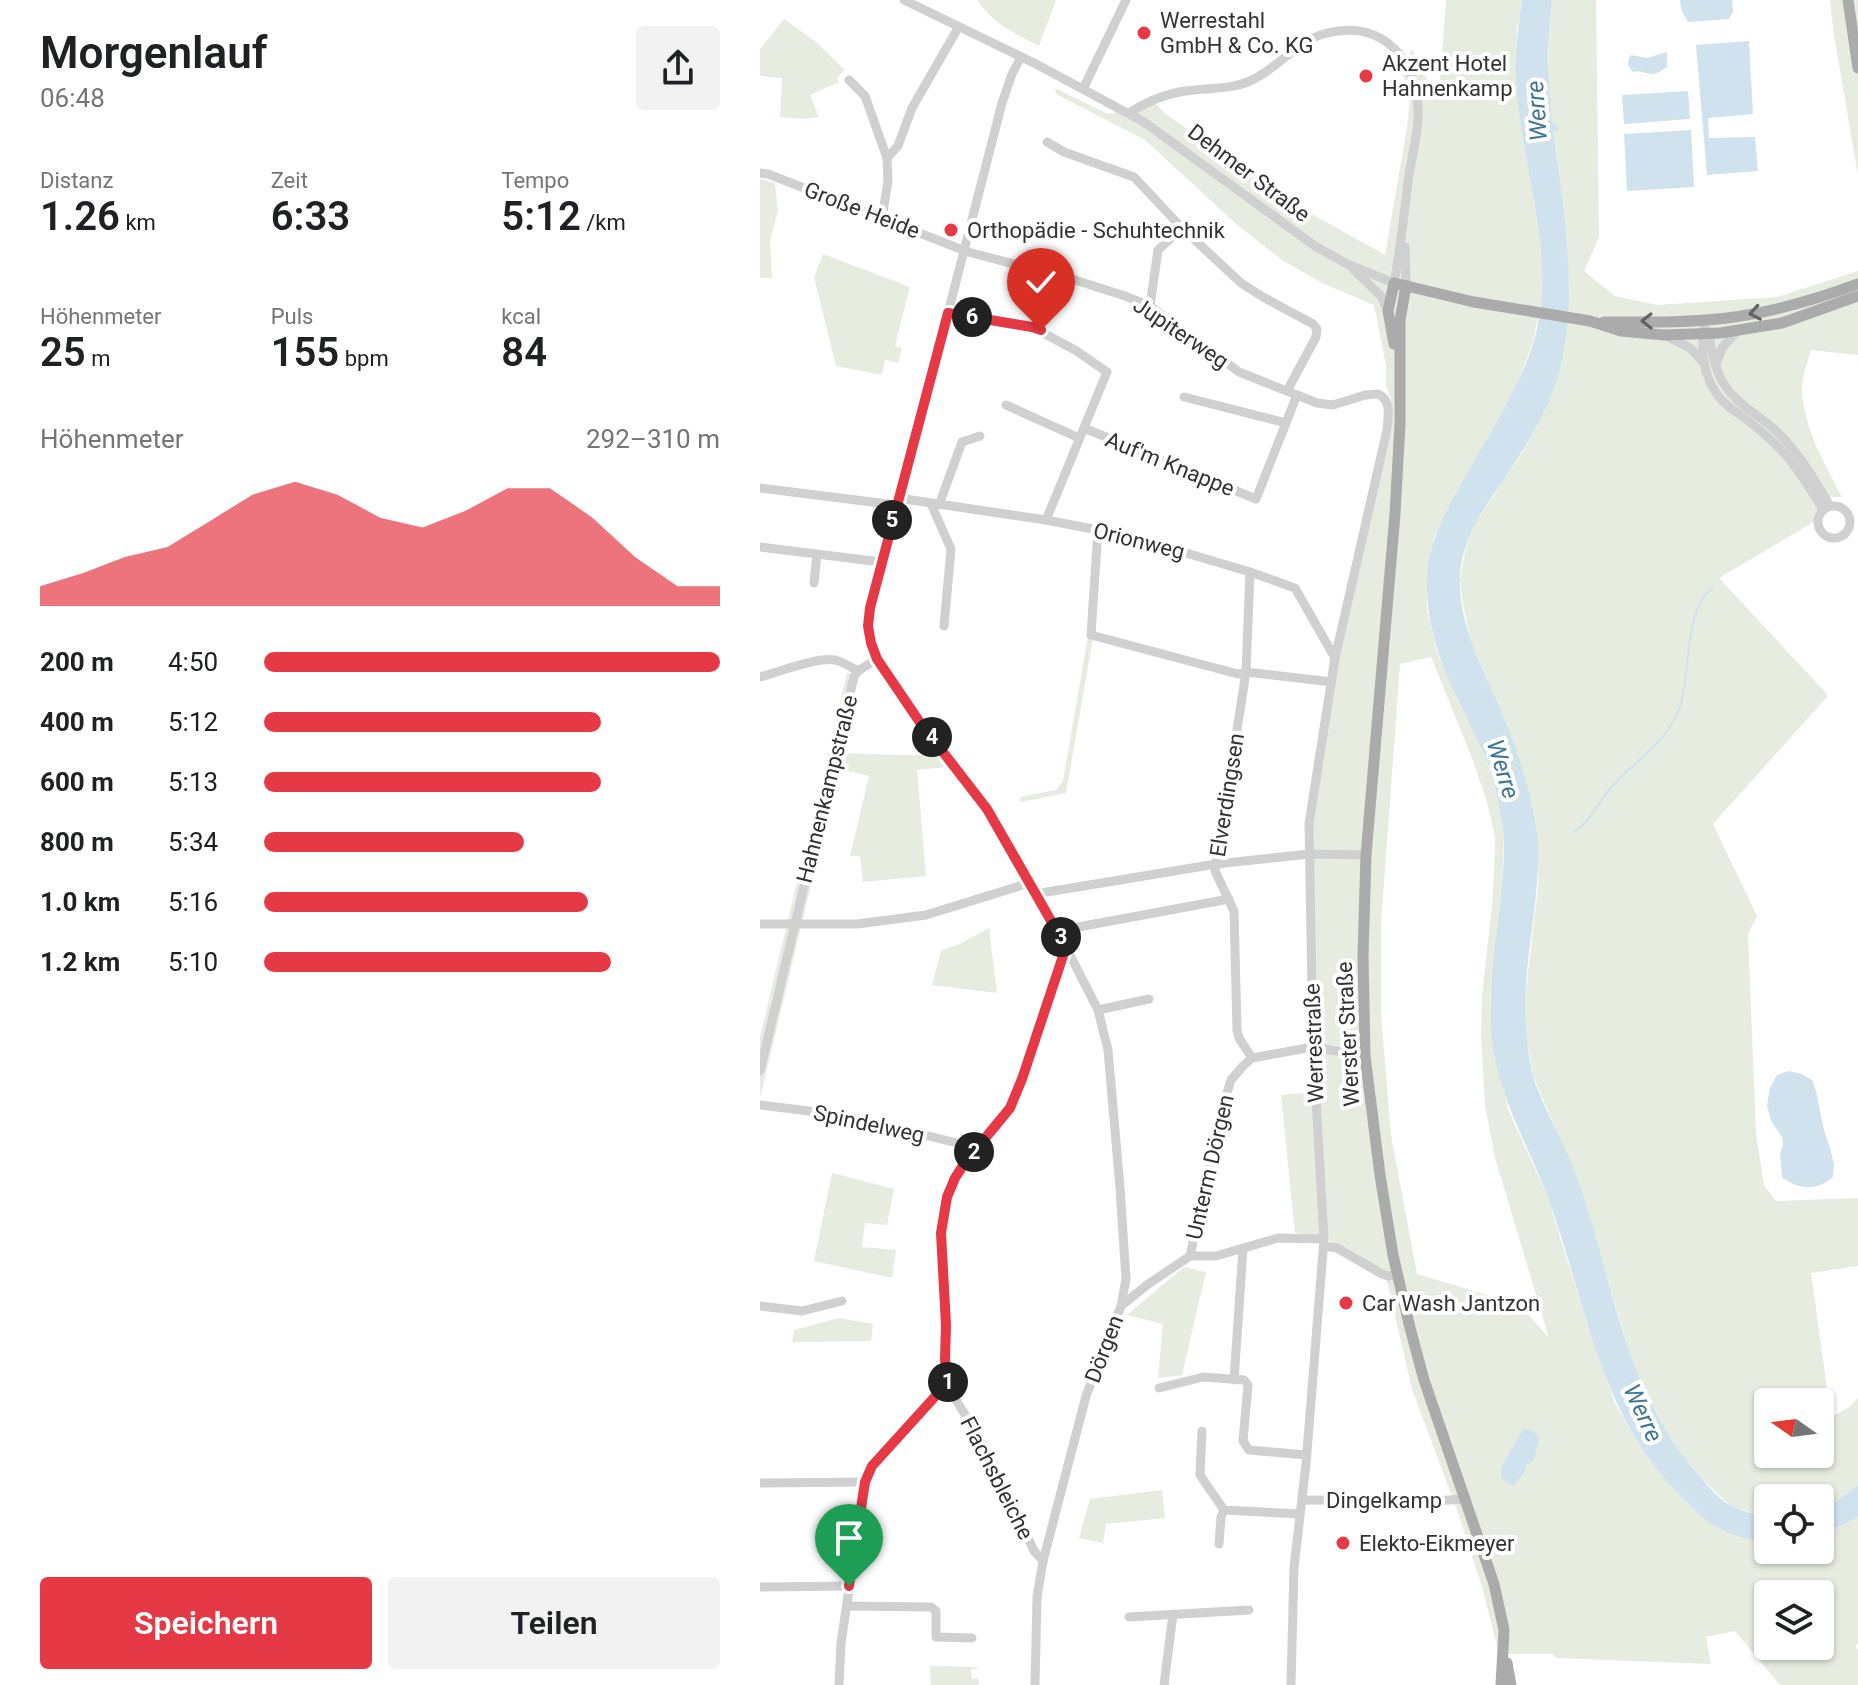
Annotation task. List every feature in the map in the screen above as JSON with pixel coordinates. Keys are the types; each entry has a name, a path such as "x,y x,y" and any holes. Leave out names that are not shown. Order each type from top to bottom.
{"main road":[{"path":"1848,0 1858,68"},
{"name":"Dehmer Straße","path":"1590,321 1705,320 1779,309 1858,284"},
{"name":"Dehmer Straße","path":"1400,285 1512,309 1590,321 1621,331 1664,335 1705,335 1782,323 1858,296"},
{"name":"Werster Straße","path":"1399,365 1388,311 1400,285"},
{"name":"Werster Straße","path":"1400,285 1400,424 1395,514 1366,855 1363,955 1365,1056 1380,1175 1398,1274 1424,1380 1494,1584 1504,1630 1501,1685"},
{"path":"1504,1646 1511,1685"}],"street":[{"name":"Dehmer Straße","path":"904,0 1129,113 1181,147 1290,229 1347,264 1400,285"},
{"path":"1083,89 1126,0"},
{"path":"887,158 898,146 912,108 958,28"},
{"path":"1129,113 1156,98 1173,93 1247,83 1318,36 1356,31 1382,38 1408,65 1418,100 1400,285"},
{"path":"877,659 868,626 881,562 1002,103 1021,57"},
{"path":"849,80 865,96 887,158 888,181 882,218"},
{"path":"1047,142 1064,152 1134,177 1182,228 1241,283 1317,329 1292,393 1286,423 1184,397"},
{"name":"Große Heide","path":"760,173 964,250"},
{"path":"1150,306 1158,250 1182,228"},
{"name":"Jupiterweg","path":"964,250 1072,279 1150,306 1233,368 1317,403 1333,405 1378,394 1386,399 1388,407"},
{"path":"1347,264 1381,296 1388,311"},
{"name":"Auf'm Knappe","path":"948,313 1032,327 1075,350 1107,372 1046,520"},
{"path":"1705,320 1702,347 1722,382 1730,393 1793,448 1808,468 1827,508"},
{"path":"1711,365 1737,331"},
{"path":"1664,335 1690,348 1711,365"},
{"name":"Auf'm Knappe","path":"1006,405 1256,499 1286,423"},
{"name":"Werrestraße","path":"1291,1685 1294,1567 1324,1242 1313,1047 1309,824 1335,658 1387,430 1388,407"},
{"path":"944,626 951,549 935,504 962,442 980,436"},
{"name":"Orionweg","path":"760,488 935,504 1046,520 1176,550 1295,588 1335,658"},
{"path":"1098,530 1091,635 1238,674 1246,672 1332,682"},
{"path":"760,547 881,562"},
{"path":"814,583 817,554"},
{"name":"Elverdingsen","path":"1250,572 1246,672 1215,871 1234,911 1237,1030 1252,1058"},
{"name":"Hahnenkampstraße","path":"760,1071 765,1029 794,925 854,677 877,659"},
{"name":"Dörgen","path":"877,659 919,721 987,809 1066,947 1098,1010 1108,1050 1126,1279 1121,1306 1086,1396 1043,1561 1037,1597 1035,1685"},
{"path":"760,677 831,660 858,671"},
{"path":"1035,894 1216,864 1309,854 1366,855"},
{"path":"760,924 857,924 926,915 1029,883"},
{"path":"1057,931 1229,899"},
{"name":"Flachsbleiche","path":"1043,1561 1034,1551 988,1452 948,1387 941,1233 947,1197 955,1178 1010,1108 1066,947"},
{"path":"1098,1010 1149,999"},
{"path":"1252,1058 1313,1047 1365,1056"},
{"name":"Unterm Dörgen","path":"1190,1256 1225,1099 1231,1080 1252,1058"},
{"name":"Spindelweg","path":"760,1105 842,1115 978,1148"},
{"path":"1121,1306 1190,1256 1216,1256 1278,1238 1324,1242 1382,1274 1398,1274"},
{"path":"1234,1380 1243,1249"},
{"path":"760,1306 802,1311 842,1301"},
{"path":"1159,1388 1203,1377 1244,1380 1248,1385 1243,1441 1249,1450 1306,1455"},
{"path":"839,1685 841,1643 865,1482 872,1466 941,1390 948,1387"},
{"path":"1202,1431 1200,1475 1224,1510 1219,1544"},
{"path":"760,1483 865,1482"},
{"name":"Dingelkamp","path":"1302,1500 1466,1499"},
{"name":"Dingelkamp","path":"1224,1510 1300,1514"},
{"path":"760,1587 849,1586"},
{"path":"847,1606 931,1607 936,1611 936,1637 972,1638"},
{"path":"1129,1617 1249,1610"},
{"path":"1164,1685 1173,1614"}],"shaded area":[{"path":"977,0 1056,0 1039,46 998,22"},
{"path":"1446,0 1522,0 1517,28 1516,75 1539,229 1543,272 1541,301 1533,342 1517,385 1434,537 1427,575 1427,610 1437,652 1479,740 1494,781 1504,834 1490,996 1492,1036 1508,1109 1547,1195 1615,1403 1638,1443 1754,1539 1754,1564 1834,1564 1834,1529 1858,1517 1858,1644 1855,1646 1858,1650 1858,1685 1780,1685 1759,1660 1834,1660 1834,1580 1754,1580 1754,1654 1735,1631 1706,1637 1711,1664 1556,1658 1553,1654 1499,1654 1482,1587 1457,1510 1412,1389 1385,1273 1329,1241 1328,1236 1295,1233 1281,1095 1315,1092 1310,825 1338,652 1392,429 1391,398 1386,386 1386,365 1374,305 1324,284 1282,260 1235,223 1145,140 1056,94 1055,88 1108,114 1156,103 1163,112 1301,208 1385,255 1410,101 1408,85 1397,64 1412,49 1429,84 1440,81","holes":["1431,657 1472,758 1495,837 1492,907 1482,995 1485,1106 1495,1158 1549,1338 1520,1305 1417,1274 1391,1135 1381,1014 1381,924 1400,664"]},
{"path":"1552,0 1596,0 1599,237 1584,271 1615,296 1657,305 1777,297 1858,271 1858,355 1811,350 1802,388 1811,434 1842,497 1825,499 1819,505 1814,522 1719,578 1827,697 1713,824 1757,916 1748,934 1756,1133 1764,1185 1776,1201 1858,1198 1858,1266 1811,1273 1827,1388 1754,1388 1754,1468 1834,1468 1834,1415 1858,1398 1858,1485 1834,1503 1834,1484 1754,1484 1754,1513 1731,1506 1684,1458 1660,1422 1631,1357 1577,1178 1533,1076 1526,1032 1525,999 1538,887 1538,837 1508,727 1471,642 1460,579 1466,546 1475,524 1541,418 1564,350 1569,295 1568,256 1548,86"},
{"path":"1830,0 1858,0 1858,176 1834,35"},
{"path":"784,19 816,42 845,70 837,77 839,82 810,95 819,117 780,117 782,78 760,76 760,49"},
{"path":"760,179 775,183 778,211 770,241 772,278 760,278"},
{"path":"823,254 910,287 895,346 902,348 898,363 885,360 882,375 836,366 814,277"},
{"path":"1088,636 1093,638 1066,793 1021,802 1020,797 1056,790 1063,781"},
{"path":"847,673 857,675 843,753 938,755 947,767 917,770 926,876 863,882 860,856 850,856 869,776 839,769 760,1098 760,1037"},
{"path":"989,928 997,993 932,985 941,951"},
{"path":"832,1173 894,1189 887,1225 865,1223 862,1247 896,1250 892,1278 814,1261"},
{"path":"1184,1267 1206,1272 1182,1375 1158,1378 1163,1324 1127,1315"},
{"path":"839,1318 873,1324 871,1341 792,1342 794,1330"},
{"path":"1162,1490 1165,1518 1106,1524 1103,1543 1079,1538 1090,1499"},
{"path":"930,1666 980,1667 971,1670 972,1679 978,1678 979,1685 931,1685"}],"water":[{"name":"Werre","path":"1522,0 1552,0 1547,57 1552,122 1558,126 1558,131 1553,130 1566,231 1569,299 1566,333 1550,399 1529,440 1469,538 1460,580 1461,600 1470,638 1518,755 1538,836 1537,884 1525,1014 1529,1058 1534,1080 1577,1177 1623,1333 1653,1408 1674,1443 1718,1496 1736,1508 1754,1514 1754,1540 1727,1532 1702,1517 1653,1463 1630,1429 1612,1393 1548,1198 1508,1102 1492,1040 1491,989 1502,888 1503,832 1491,771 1446,673 1436,643 1429,613 1427,581 1437,532 1518,381 1533,344 1540,310 1540,243 1519,109 1517,38"},
{"path":"1680,0 1732,0 1733,12 1729,19 1688,22"},
{"path":"1749,41 1753,114 1708,118 1709,138 1755,137 1758,171 1707,175 1696,45"},
{"path":"1667,52 1667,67 1656,73 1633,72 1629,66 1631,55 1647,58"},
{"path":"1688,91 1690,119 1624,124 1622,95"},
{"path":"1691,130 1694,187 1627,191 1624,134"},
{"path":"1789,1071 1812,1080 1834,1164 1833,1177 1814,1187 1801,1186 1782,1177 1782,1137 1771,1121 1767,1105 1770,1088 1777,1075"},
{"path":"1524,1428 1535,1432 1539,1440 1533,1461 1526,1465 1525,1472 1513,1486 1501,1478 1502,1466"},
{"path":"1858,1485 1858,1517 1834,1529 1834,1503"}],"waterway":[{"path":"1573,832 1589,818 1618,780 1667,731 1674,719 1683,693 1697,610 1712,589"}],"place":[{"name":"Werrestahl GmbH & Co. KG","path":"1144,33"},
{"name":"Akzent Hotel Hahnenkamp","path":"1366,76"},
{"name":"Orthopädie - Schuhtechnik","path":"951,230"},
{"name":"Car Wash Jantzon","path":"1346,1303"},
{"name":"Elekto-Eikmeyer","path":"1343,1543"}],"route":[{"path":"849,1586 869,1471 941,1390 948,1387 941,1233 947,1197 964,1164 1010,1108 1066,947 987,809 919,721 877,659 868,626 870,608 948,313 1041,330"}]}
